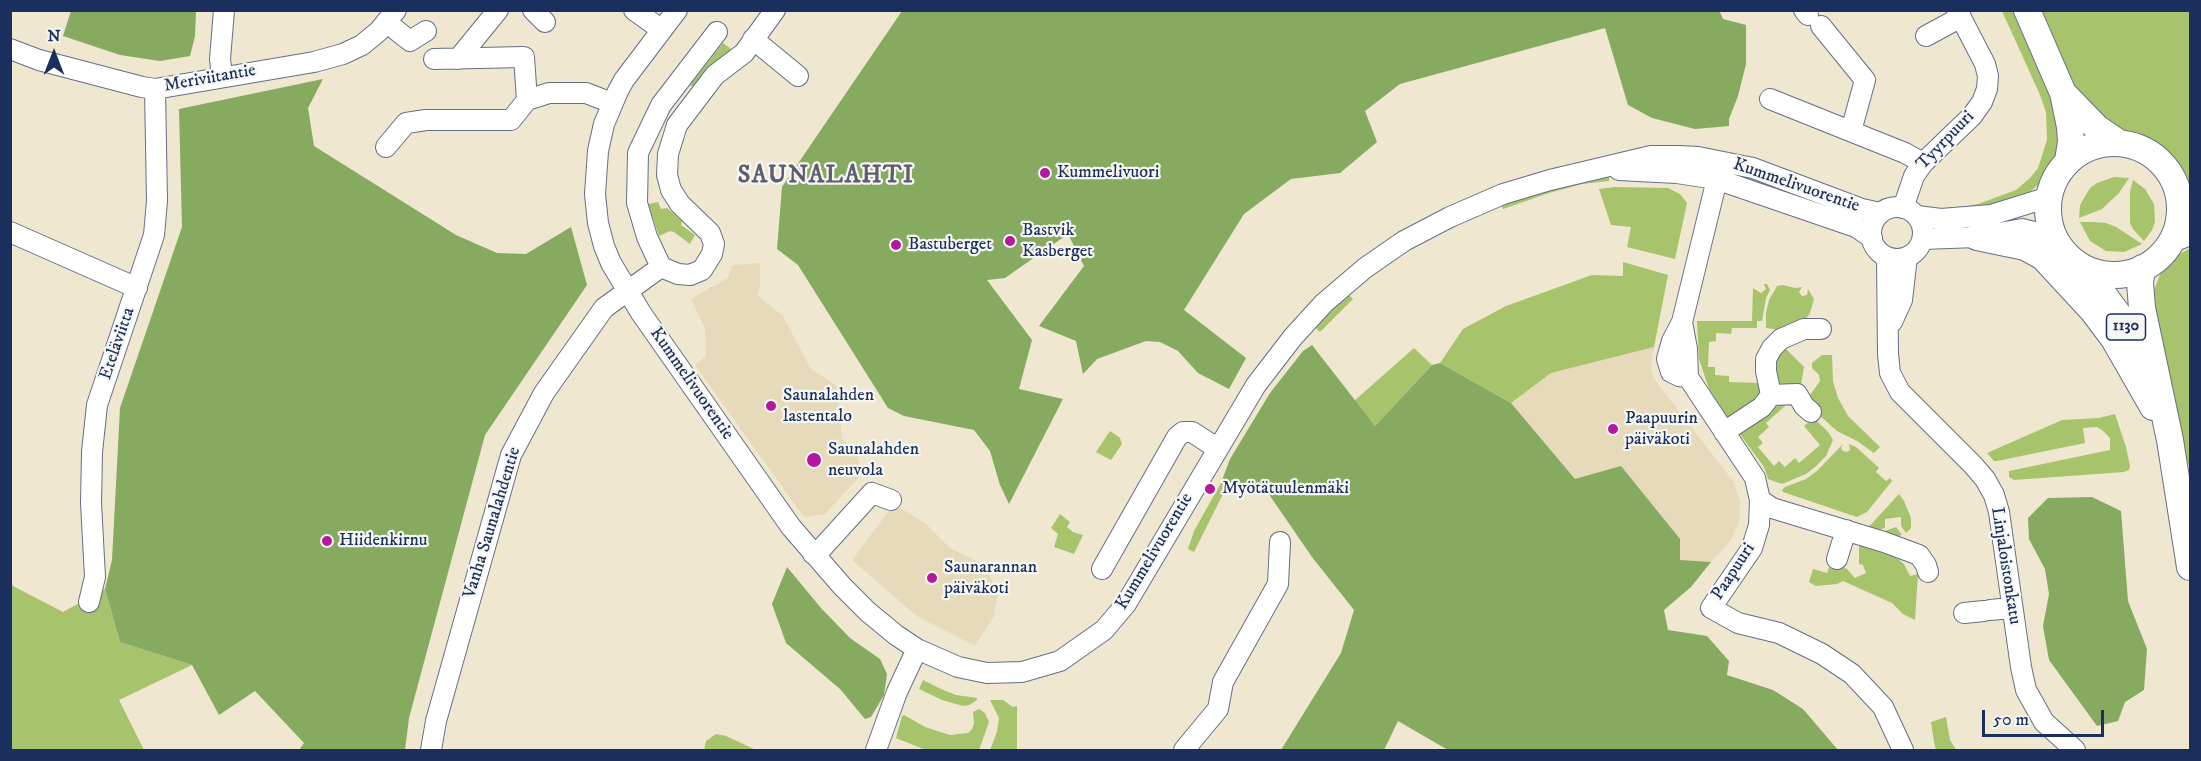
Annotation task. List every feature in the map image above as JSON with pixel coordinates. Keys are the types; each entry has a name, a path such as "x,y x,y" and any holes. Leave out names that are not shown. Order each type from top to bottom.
{"main road":[{"path":"2027,10 2064,93 2072,142 2068,161"},
{"path":"2064,93 2097,128 2120,143 2145,151 2156,159 2166,168 2184,197 2179,219 2180,239 2142,268 2120,275 2096,273 2085,269 2067,256 2054,237 2048,217 2049,197 2056,177 2068,161 2092,147 2120,143"},
{"path":"1977,237 2025,247 2043,257 2114,339 2139,380 2169,440"},
{"name":"1130","path":"2142,268 2140,283 2142,308 2169,440 2190,567"},
{"name":"1130","path":"2085,269 2133,337 2157,390"}],"street":[{"path":"222,77 220,59 224,10"},
{"path":"458,59 498,10"},
{"path":"634,10 662,30"},
{"name":"Kummelivuorentie","path":"677,10 631,71 612,103 604,124 598,151 595,194 604,246 627,291 813,554 867,612 896,635 917,649 958,668 987,674 1043,668 1060,661 1104,630 1126,604 1256,385 1293,337 1324,303 1365,268 1404,241 1461,212 1503,194 1550,180 1651,156 1688,156 1856,227 1872,238"},
{"path":"717,32 661,105 638,153 637,203 647,237 661,267 678,274 690,275 702,270 712,254 714,244 710,233 680,204 671,190 667,175 668,154 677,125 715,75 744,53 775,10"},
{"path":"1926,36 1959,14"},
{"name":"Tyyrpuuri","path":"1910,212 1914,176 1923,163 1972,116 1982,102 1987,89 1988,76 1985,64 1959,14"},
{"path":"391,16 410,40 426,31"},
{"name":"Meriviitantie","path":"10,49 39,60 142,87 155,88 314,62 343,54 362,45 391,16"},
{"path":"1811,17 1865,80 1851,131"},
{"path":"753,39 798,76"},
{"path":"434,59 524,57 527,100"},
{"name":"Eteläviitta","path":"89,602 95,577 91,503 92,452 97,405 154,235 157,201 155,88"},
{"path":"386,147 406,123 426,120 511,120 527,100 549,93 586,93 612,103"},
{"path":"1770,99 1905,153 1923,163"},
{"name":"Kummelivuorentie","path":"1719,170 1753,168 1862,209 1881,213"},
{"name":"Paapuuri","path":"1719,170 1682,322 1687,349 1688,377 1755,478 1760,500 1759,525 1752,548 1711,608 1738,623 1779,633 1822,654 1852,674 1883,707 1903,750"},
{"path":"1910,212 1921,223 1922,239 1919,246 1907,257 1893,258 1880,252 1872,238 1873,224 1887,209 1910,212 1941,219 1991,216 2049,197"},
{"path":"1922,239 1977,237 2022,229 2054,237"},
{"path":"10,232 137,288"},
{"name":"Linjaloistonkatu","path":"1887,256 1890,374 1900,392 1973,465 1985,479 1994,495 1999,513 2026,690 2044,722 2075,750"},
{"name":"Linjaloistonkatu","path":"1888,330 1902,300 1907,257"},
{"name":"Vanha Saunalahdentie","path":"431,750 436,721 511,455 544,393 604,308 661,267"},
{"path":"1724,432 1762,407 1771,395 1766,359 1772,348 1781,339 1803,329 1821,329"},
{"path":"1771,395 1797,394 1804,406 1811,412"},
{"path":"1102,569 1177,437 1182,432 1192,432 1209,443 1219,446"},
{"path":"813,554 822,548 872,493 891,500"},
{"path":"1760,500 1772,508 1919,555 1928,572"},
{"path":"1838,559 1846,530"},
{"path":"1184,750 1218,709 1223,682 1278,584 1280,542"},
{"path":"1964,613 2012,608"},
{"path":"881,749 897,692 917,649"}],"shaded area":[{"path":"760,263 758,296 783,316 810,368 838,387 842,440 855,447 862,474 825,514 804,517 695,365 706,356 705,329 691,299 728,278 732,265"},
{"name":"Paapuurin päiväkoti","path":"1654,347 1651,367 1654,379 1733,481 1740,501 1739,521 1731,540 1711,562 1679,561 1575,479 1511,403 1551,373"},
{"name":"Saunarannan päiväkoti","path":"894,504 926,524 950,548 983,564 998,591 994,616 975,646 917,616 852,560"}],"green space":[{"path":"1719,10 1723,19 1746,25 1746,64 1738,96 1729,119 1729,126 1695,129 1652,118 1628,105 1605,28 1400,84 1365,111 1377,142 1340,173 1291,179 1244,214 1184,310 1246,358 1229,389 1198,373 1178,351 1160,342 1146,341 1097,359 1083,374 1076,341 1039,326 1084,266 1068,234 1005,278 987,280 1032,340 1019,389 1063,399 1009,504 1000,485 990,451 974,430 904,416 888,408 798,265 777,249 782,187 902,11"},
{"path":"71,11 196,11 195,36 190,56 160,61 120,55 63,36"},
{"path":"2002,11 2015,11 2058,109 2059,155 2045,179 2025,196 2002,205 1946,210 1978,204 2016,190 2038,168 2047,140 2046,112"},
{"path":"2038,11 2190,11 2190,183 2161,152 2119,133 2071,85"},
{"path":"723,43 731,49 698,91 690,85"},
{"path":"323,79 308,108 314,146 456,235 497,253 526,254 571,227 587,285 485,435 409,718 405,750 299,750 304,743 255,691 219,715 192,665 120,642 105,589 112,560 120,408 182,227 179,109"},
{"path":"1609,176 1609,181 1582,184 1503,209 1500,202"},
{"path":"2114,177 2129,178 2119,193 2102,209 2079,218 2080,205 2090,188"},
{"path":"2133,180 2145,189 2154,204 2155,222 2144,241 2130,223 2130,192"},
{"path":"1668,188 1680,194 1687,203 1675,259 1627,247 1631,227 1611,225 1599,189"},
{"path":"658,202 661,209 667,208 682,221 681,225 695,235 690,244 674,232 670,231 659,236 648,204"},
{"path":"2080,222 2116,227 2142,244 2124,252 2106,251 2090,241"},
{"path":"2190,248 2190,468 2178,439 2154,309 2154,290 2163,267"},
{"path":"1623,262 1668,275 1654,347 1551,373 1511,403 1440,363 1463,329 1506,306 1592,275 1623,276"},
{"path":"1764,284 1767,284 1770,290 1766,298 1762,321 1757,321 1757,328 1732,328 1731,334 1716,333 1716,341 1709,342 1708,367 1715,367 1715,375 1729,376 1729,382 1761,383 1759,399 1729,420 1709,389 1699,359 1697,321 1752,321 1753,288 1761,293 1766,289"},
{"path":"1777,286 1802,287 1799,292 1802,296 1807,295 1808,289 1814,299 1810,313 1805,320 1780,335 1774,329 1766,328 1766,313 1769,300"},
{"path":"1348,294 1353,299 1320,332 1315,327"},
{"path":"1312,345 1375,426 1432,365 1440,363 1511,403 1575,479 1621,466 1680,539 1680,560 1711,562 1691,587 1664,610 1668,630 1707,636 1729,661 1727,675 1773,690 1803,709 1838,750 1448,750 1398,721 1384,750 1281,750 1341,653 1354,610 1312,557 1266,490 1227,486 1221,483 1230,459 1270,393 1303,351"},
{"path":"1414,348 1432,365 1375,426 1354,401"},
{"path":"1785,348 1804,367 1801,385 1786,387 1775,384 1769,362"},
{"path":"1822,355 1832,355 1833,381 1838,398 1848,416 1880,447 1874,453 1837,431 1809,406 1810,395 1820,381 1819,375 1812,368 1812,363"},
{"path":"1775,402 1782,402 1786,405 1766,423 1769,427 1758,437 1763,443 1758,447 1774,466 1779,461 1785,467 1795,458 1799,463 1820,445 1804,426 1814,418 1833,440 1826,456 1815,467 1806,474 1782,484 1768,479 1764,467 1739,433"},
{"path":"2115,414 2130,466 2129,470 2124,472 2014,480 2009,477 2009,471 2110,450 2110,438 2097,427 2083,428 2085,443 1997,461 1994,461 1987,453 2062,420 2099,418"},
{"path":"1110,431 1120,438 1122,444 1111,460 1096,452"},
{"path":"1843,444 1841,448 1843,451 1850,450 1849,444 1856,447 1879,468 1876,472 1886,481 1890,478 1892,481 1867,512 1857,517 1783,492 1785,487 1806,479 1817,471"},
{"path":"1221,483 1227,486 1194,552 1188,549 1194,531"},
{"path":"1899,494 1911,518 1911,528 1906,533 1901,526 1901,517 1885,519 1885,528 1881,529 1882,532 1896,527 1902,535 1895,537 1865,531"},
{"path":"2092,497 2121,511 2128,601 2147,649 2144,690 2125,702 2118,721 2097,726 2049,660 2043,626 2049,594 2045,569 2029,539 2028,518 2048,498"},
{"path":"1060,514 1070,522 1067,527 1083,535 1074,554 1054,547 1058,534 1051,528"},
{"path":"1852,536 1897,552 1894,556 1904,564 1910,576 1918,574 1915,620 1903,614 1892,603 1843,581 1837,584 1816,586 1809,582 1813,569 1827,573 1831,562 1847,569 1855,578 1866,573 1863,565 1859,564 1859,543 1850,543"},
{"path":"787,567 850,638 880,659 887,674 884,695 871,717 865,719 840,689 786,643 772,604"},
{"path":"10,581 13,586 63,612 105,589 120,642 192,665 119,700 144,750 11,750"},
{"path":"923,680 956,695 977,698 977,700 963,706 942,700 919,689"},
{"path":"990,700 1003,700 1013,707 1017,706 1017,750 990,750 997,732 999,718"},
{"path":"979,709 985,713 989,722 979,750 926,750 896,738 904,715 925,727 950,735 968,733 974,723 973,712"},
{"path":"1946,717 1950,740 1956,750 1936,750 1931,722"},
{"path":"716,734 726,736 756,750 704,750 706,741"}],"place":[{"name":"Kummelivuori","path":"1045,173"},
{"name":"Bastvik Kasberget","path":"1010,241"},
{"name":"Bastuberget","path":"896,245"},
{"name":"Saunalahden lastentalo","path":"771,406"},
{"name":"Paapuurin päiväkoti","path":"1613,429"},
{"name":"Saunalahden neuvola","path":"814,460"},
{"name":"Myötätuulenmäki","path":"1210,489"},
{"name":"Hiidenkirnu","path":"327,541"},
{"name":"Saunarannan päiväkoti","path":"932,578"}],"district":[{"name":"SAUNALAHTI","path":"826,177"}]}
